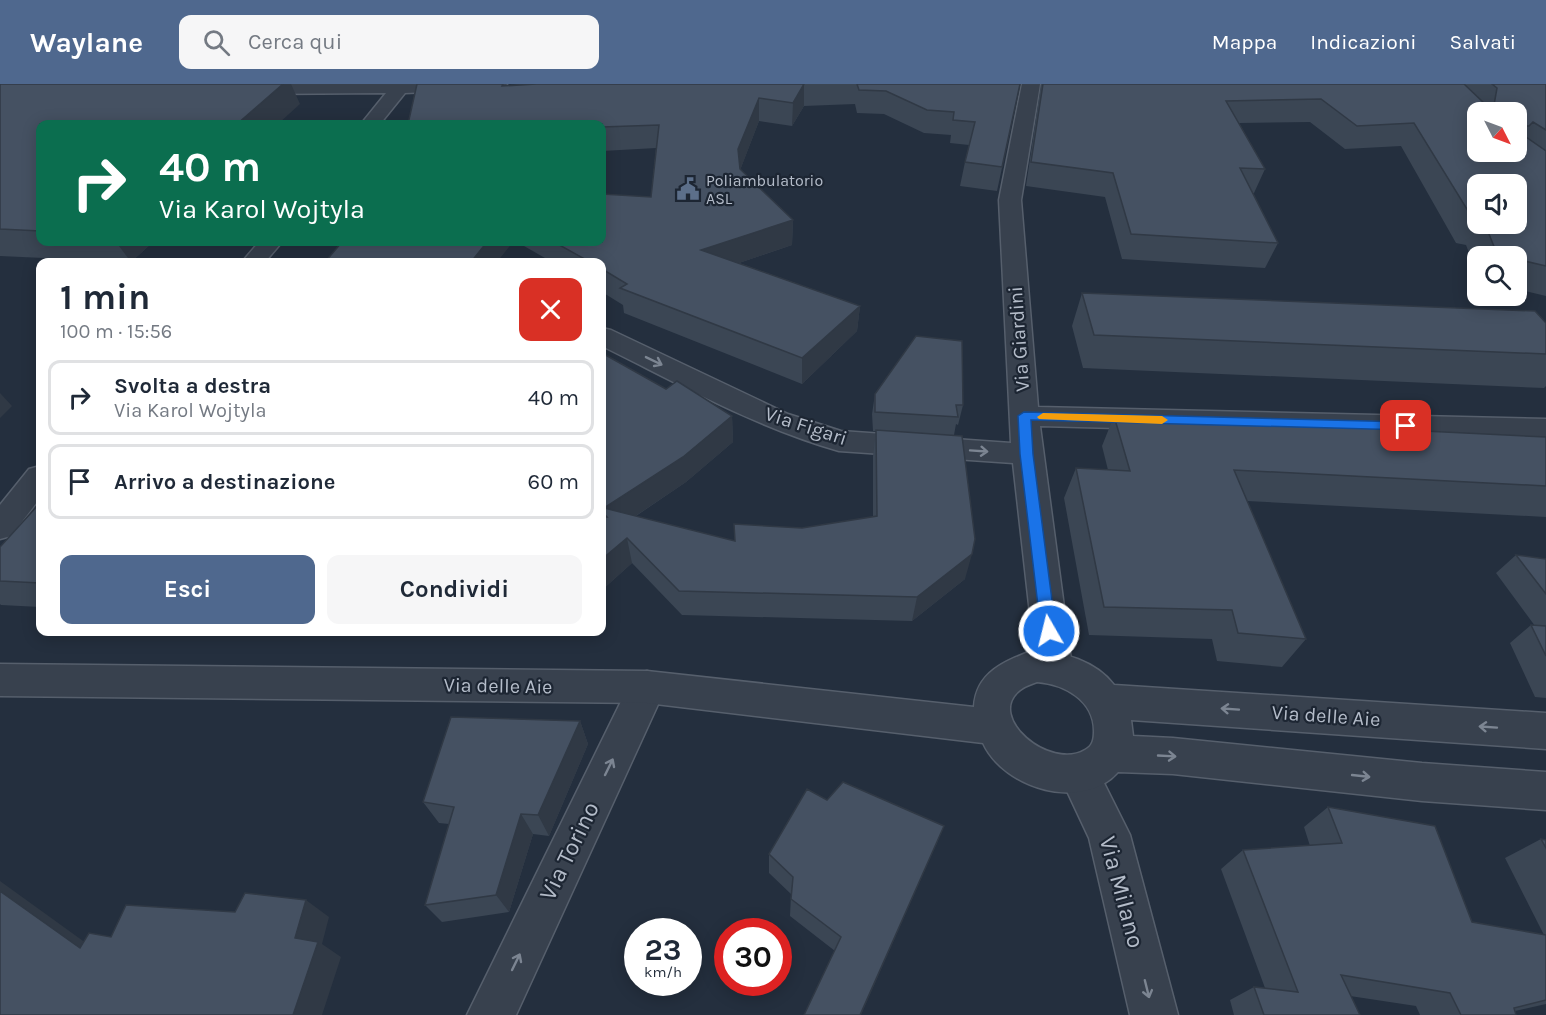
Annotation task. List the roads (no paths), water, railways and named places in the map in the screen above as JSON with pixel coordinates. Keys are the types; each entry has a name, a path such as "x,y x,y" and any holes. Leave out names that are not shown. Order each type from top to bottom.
{"street":[{"path":"233,89 400,88 498,84"},
{"name":"Via Giardini","path":"1031,84 1010,192 1027,454 1054,667"},
{"path":"373,120 400,88"},
{"path":"257,258 268,246"},
{"name":"Via Figari","path":"606,338 778,421 839,441 1027,454"},
{"path":"1024,416 1546,429"},
{"path":"0,527 36,482"},
{"path":"1094,764 1114,737 1113,718 1105,701 1091,685 1073,674 1054,667 1034,666 1016,671 1002,680 994,694 991,710 994,727 1004,745 1019,759 1038,770 1059,775 1094,764 1173,756 1422,782 1546,791"},
{"name":"Via delle Aie","path":"0,680 647,687 994,727"},
{"name":"Via Torino","path":"491,1015 647,687"},
{"name":"Via delle Aie","path":"1105,701 1546,731"},
{"name":"Via Milano","path":"1094,764 1109,835 1154,1015"}],"place":[{"name":"Poliambulatorio ASL","path":"688,189"}]}
